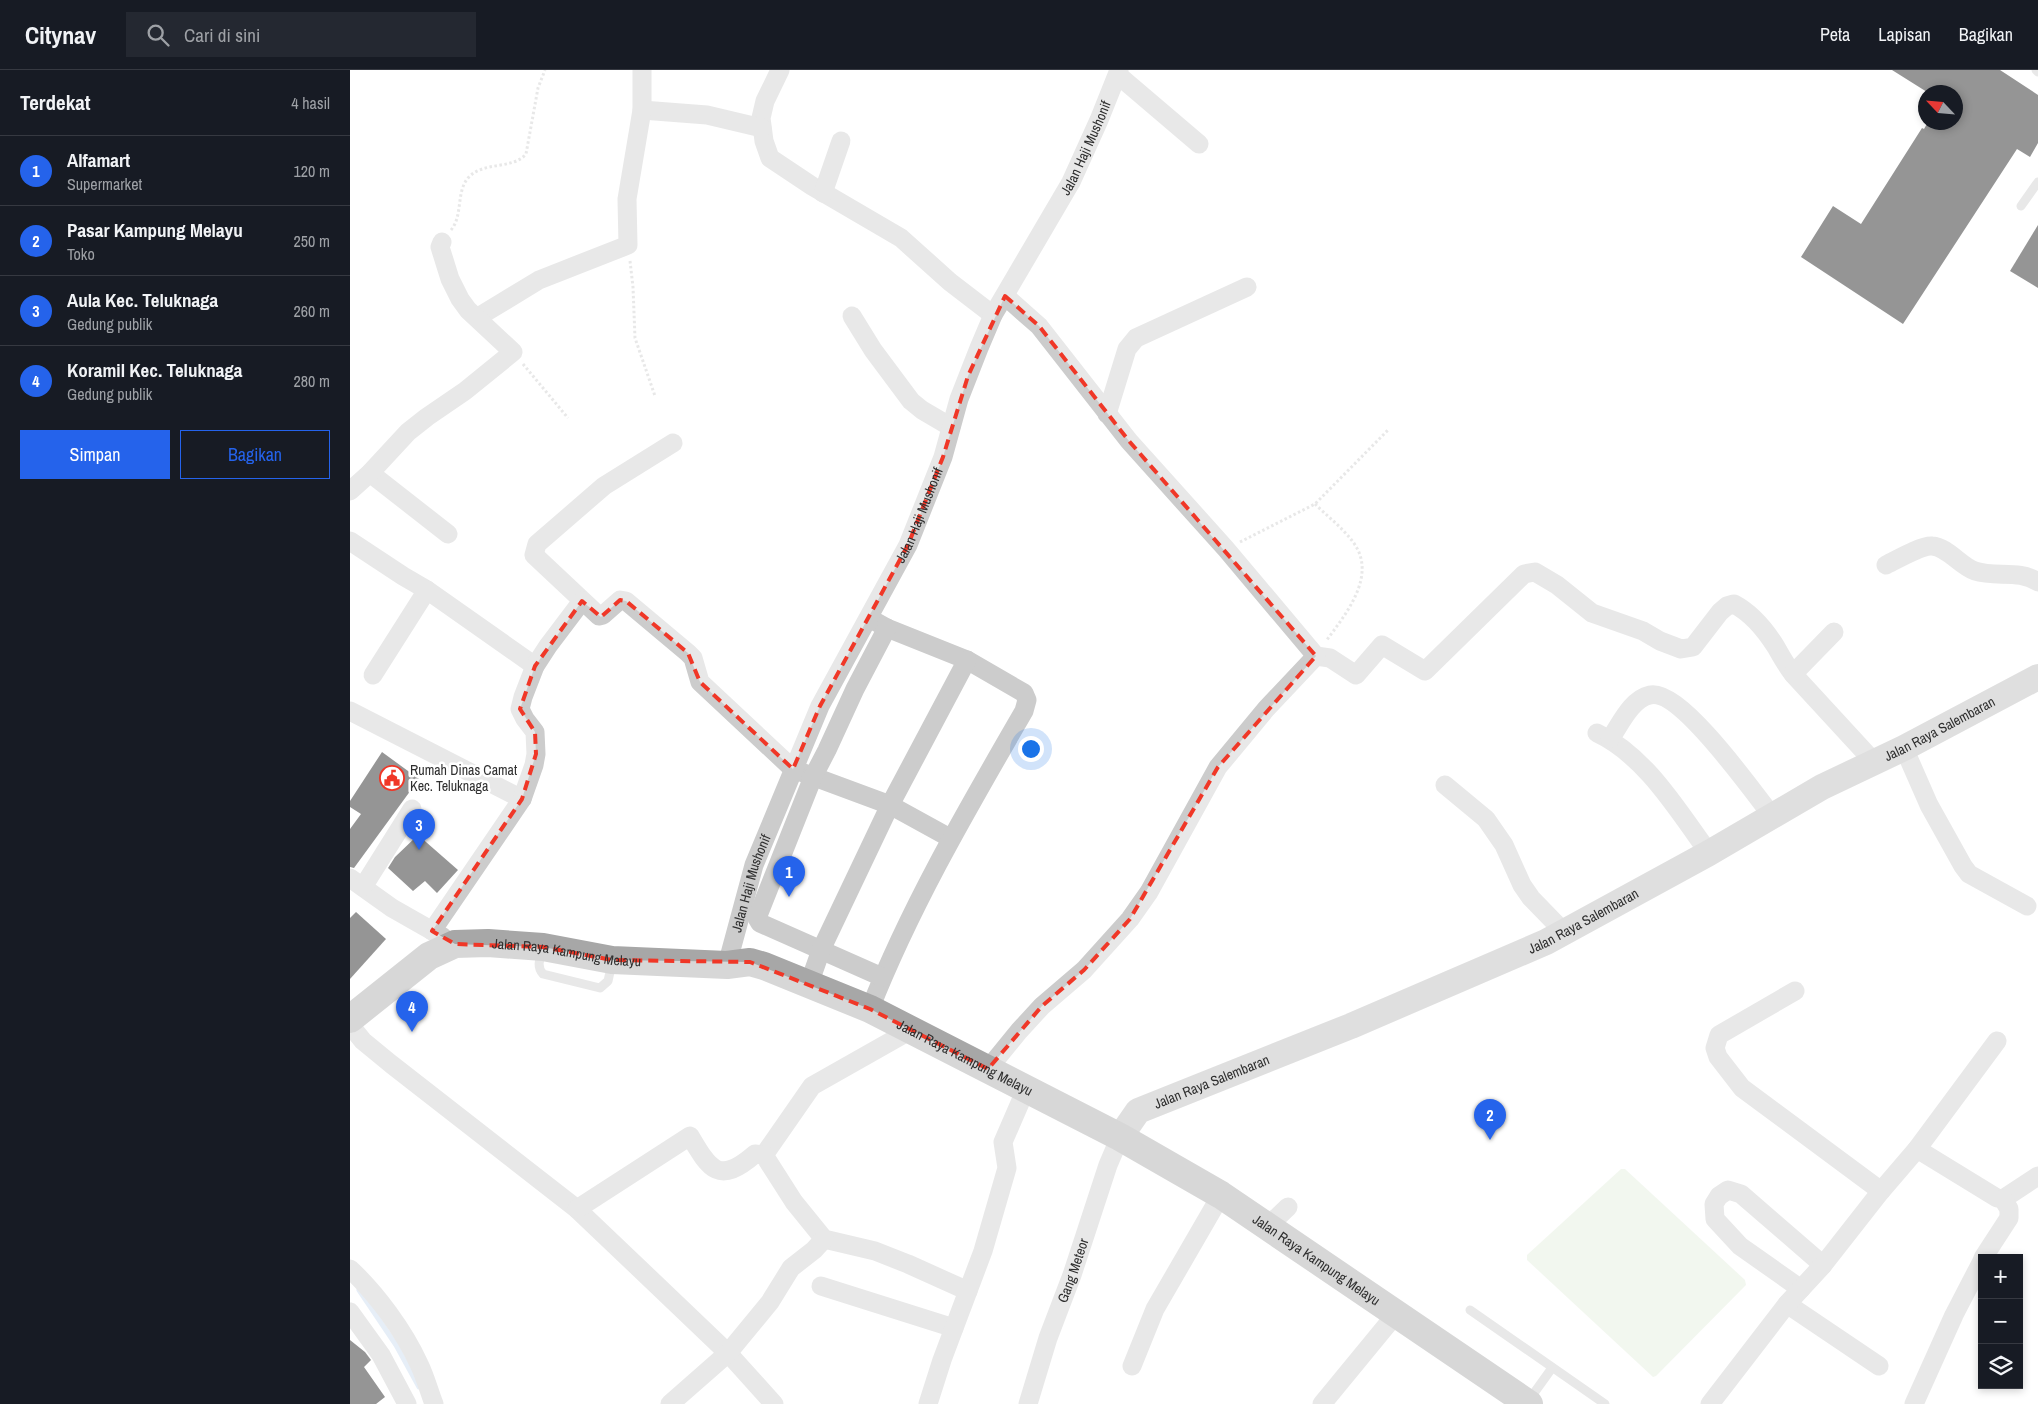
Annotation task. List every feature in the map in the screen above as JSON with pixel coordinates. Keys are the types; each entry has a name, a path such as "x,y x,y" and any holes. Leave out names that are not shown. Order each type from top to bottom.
{"main road":[{"name":"Jalan Raya Salembaran","path":"1120,1137 1138,1111 1351,1026 1546,942 1709,853 1822,787 1904,748 2038,677"},
{"name":"Jalan Raya Kampung Melayu","path":"350,1018 429,956 443,938 543,947 612,960 727,965 750,962 764,966 870,1009 1120,1137 1221,1195 1528,1404"}],"street":[{"path":"478,317 540,280 628,245 627,200 642,110 642,70"},
{"path":"780,70 763,107 761,118 764,142 770,158 823,193 901,238 950,282 994,315"},
{"path":"1118,73 1199,144"},
{"name":"Jalan Haji Mushonif","path":"727,965 754,865 820,706 908,545 943,457 968,376 994,315 1070,182 1099,120 1118,73"},
{"path":"642,110 707,115 762,128"},
{"path":"823,193 841,141"},
{"path":"350,491 370,473 408,432 465,392 513,352 478,317 468,310 460,299 450,279 440,247 442,242"},
{"path":"1107,414 1128,349 1136,338 1247,288"},
{"path":"1004,296 1039,326 1107,414 1226,549 1316,656 1330,658 1356,675 1382,645 1425,671 1524,574 1535,572 1557,585 1592,612 1643,631 1681,650 1693,646 1720,612 1727,606 1734,604 1749,615 1763,630 1793,674 1874,762"},
{"path":"852,316 873,350 911,402 952,427"},
{"path":"673,443 604,486 536,546 534,555 582,601 601,616 620,600 626,601 693,658 700,682 793,769 890,805 950,838"},
{"path":"370,473 448,534"},
{"path":"350,541 427,590 535,666"},
{"path":"1886,564 1924,547 1932,546 1942,549 1960,564 1974,571 1983,574 2018,574 2038,582"},
{"path":"373,675 427,590"},
{"path":"412,809 357,882 392,908 443,938 522,799 536,754 535,732 520,709 523,697 535,666 582,601"},
{"path":"869,618 887,628 967,660 1024,693 1027,700 1024,711 950,838 882,977 870,1009"},
{"path":"882,977 760,923 757,918 813,777 855,689 887,628"},
{"path":"1793,674 1834,632"},
{"path":"988,1069 1042,1006 1084,970 1130,919 1149,892 1218,767 1266,709 1316,656"},
{"path":"809,984 821,950 890,805 967,660"},
{"path":"1709,853 1644,767 1603,736 1637,702 1648,695 1659,695 1666,698 1702,726 1772,816"},
{"path":"350,711 522,799"},
{"path":"1904,748 1929,805 1969,874 2027,906"},
{"path":"1445,785 1486,820 1504,845 1522,885 1531,898 1564,932"},
{"path":"1795,991 1719,1035 1715,1048 1718,1057 1742,1088 1881,1192"},
{"path":"350,1026 363,1041 391,1064 577,1209 728,1353 774,1404"},
{"path":"764,1155 812,1086 911,1030"},
{"path":"1710,1404 1787,1304 1824,1265 1917,1149 1997,1041"},
{"path":"928,1404 983,1251 1007,1168 1003,1142 1026,1088"},
{"path":"577,1209 690,1136 707,1163 722,1172 727,1172 746,1162 755,1154 764,1155"},
{"name":"Gang Meteor","path":"1028,1404 1048,1338 1120,1137"},
{"path":"1917,1149 1997,1198 2003,1199 2038,1176"},
{"path":"764,1155 794,1202 824,1239 875,1251 968,1291"},
{"path":"1801,1290 1740,1246 1715,1219 1714,1204 1719,1196 1728,1190 1741,1194 1824,1265"},
{"path":"1132,1366 1155,1309 1221,1195"},
{"path":"1985,1254 2009,1218 2009,1208 2003,1199"},
{"path":"1267,1226 1288,1206"},
{"path":"670,1404 728,1353 770,1302 791,1268 814,1250 824,1239"},
{"path":"1914,1404 1978,1267"},
{"path":"350,1269 390,1316 405,1339 420,1364 434,1404"},
{"path":"821,1286 954,1328"},
{"path":"1787,1304 1879,1366"},
{"path":"350,1312 381,1355 407,1404"},
{"path":"1322,1404 1396,1314"}],"lane":[{"path":"2021,206 2038,182"},
{"path":"1470,1310 1606,1404"},
{"path":"1528,1404 1552,1368"}],"path":[{"path":"442,242 457,221 461,195 468,178 482,170 522,160 526,154 538,88 545,70"},
{"path":"628,245 633,287 635,338 655,396"},
{"path":"513,352 568,418"},
{"path":"1226,549 1315,504 1389,429"},
{"path":"1315,504 1352,540 1358,551 1362,571 1351,608 1316,656"}],"highlighted area":[{"path":"1005,296 1039,326 1129,441 1316,656 1218,767 1130,919 1084,970 1042,1006 988,1069 870,1009 750,962 612,960 543,947 455,944 432,931 522,799 536,754 535,732 520,709 535,666 582,601 601,617 620,600 626,601 688,653 700,682 793,769 820,706 908,545 943,457 968,376"}],"green space":[{"path":"1621,1169 1625,1169 1745,1280 1746,1285 1653,1377 1527,1260 1527,1255"}],"building":[{"path":"1892,70 2000,70 2038,95 2038,143 2030,157 2017,149 1903,324 1801,257 1833,206 1861,224 1921,130 1963,130 1963,85 1918,86"},
{"path":"2038,225 2038,288 2010,271"},
{"path":"382,752 419,779 354,868 350,867 350,829 361,814 350,807 350,801"},
{"path":"418,835 458,870 437,893 425,881 413,891 388,868 395,857"},
{"path":"356,912 386,939 350,979 350,918"},
{"path":"350,1340 365,1352 371,1360 364,1367 385,1397 376,1404 350,1404"}],"waterway":[{"path":"359,1290 396,1345 419,1387"}],"place":[{"name":"Rumah Dinas Camat Kec. Teluknaga","path":"392,778"},
{"name":"Aula Kec. Teluknaga","path":"419,850"},
{"name":"Alfamart","path":"789,897"},
{"name":"Koramil Kec. Teluknaga","path":"412,1032"},
{"name":"Pasar Kampung Melayu","path":"1490,1140"}]}
